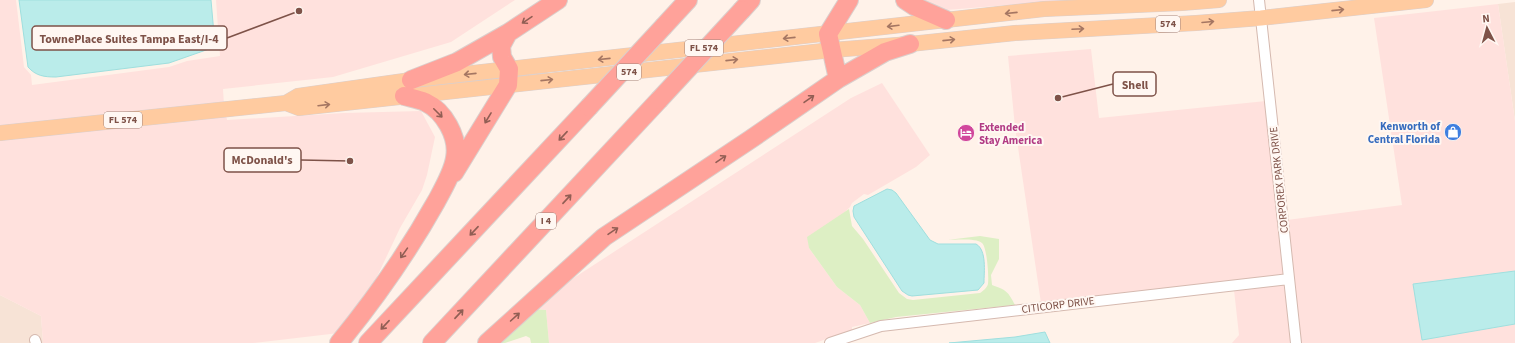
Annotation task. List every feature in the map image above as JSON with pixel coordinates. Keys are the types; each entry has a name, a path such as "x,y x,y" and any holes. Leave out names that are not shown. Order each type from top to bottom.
{"highway":[{"path":"419,231 448,177 455,157 454,138 449,126 439,112 408,88 508,33 558,0"},
{"path":"368,343 688,0"},
{"path":"838,79 830,42 849,0"},
{"path":"905,0 914,6 946,20"},
{"name":"I 4","path":"432,343 746,5"},
{"path":"339,343 360,316 419,231 509,77 502,57 501,46 508,33"},
{"path":"486,343 604,237 838,79 885,52 910,44"}],"main road":[{"path":"830,42 946,20 1044,9 1219,0"},
{"name":"574","path":"286,103 299,108 408,88 830,42 910,44 1015,33 1261,18 1426,0"},
{"name":"FL 574","path":"0,133 286,103"}],"street":[{"name":"CORPOREX PARK DRIVE","path":"1259,0 1296,343"},
{"name":"CITICORP DRIVE","path":"830,343 881,326 1289,279"}],"shaded area":[{"path":"0,0 16,0 24,67 31,75 32,85 169,67 187,61 220,56 216,0 515,0 451,42 333,77 223,89 224,105 0,128"},
{"path":"914,0 1073,0 934,11"},
{"path":"1515,2 1515,121 1498,4"},
{"path":"1498,4 1515,121 1515,271 1414,284 1422,340 1515,324 1515,343 1300,343 1287,220 1402,205 1374,18"},
{"path":"1091,49 1099,118 1266,101 1285,274 1041,303 1015,127 1008,56"},
{"path":"882,83 930,155 916,167 868,195 864,194 852,203 850,207 809,248 837,287 860,305 870,323 852,327 852,330 815,343 549,343 546,310 532,309 546,296 851,98"},
{"path":"421,111 435,137 427,175 422,190 400,228 375,281 348,325 339,333 253,343 43,343 41,316 0,295 0,138 226,114 227,120 344,113"},
{"path":"1286,284 1291,343 1232,343 1239,335 1234,290"},
{"path":"0,295 41,316 43,343 40,343 39,335 31,336 31,343 0,343"}],"green space":[{"path":"849,209 852,226 863,239 899,293 907,299 913,300 980,293 988,284 987,262 984,246 979,241 975,240 947,240 980,236 999,239 999,259 991,275 992,285 1001,288 1006,292 1015,305 896,317 870,323 860,305 837,287 809,248 807,237"},
{"path":"532,309 546,310 549,343 531,343 530,338 526,336 505,343 494,343"}],"water":[{"path":"19,0 211,0 214,44 209,49 169,63 56,77 44,76 37,74 28,67"},
{"path":"887,189 896,193 930,240 938,244 976,244 980,247 984,262 984,283 978,290 912,296 902,291 854,217 853,211 854,206"},
{"path":"1515,271 1515,324 1422,340 1413,284"},
{"path":"1045,332 1050,343 949,343 1015,337"}],"place":[{"name":"TownePlace Suites Tampa East/I-4","path":"299,11"},
{"name":"Shell","path":"1058,98"},
{"name":"Kenworth of Central Florida","path":"1453,132"},
{"name":"Extended Stay America","path":"966,133"},
{"name":"McDonald's","path":"350,161"}]}
